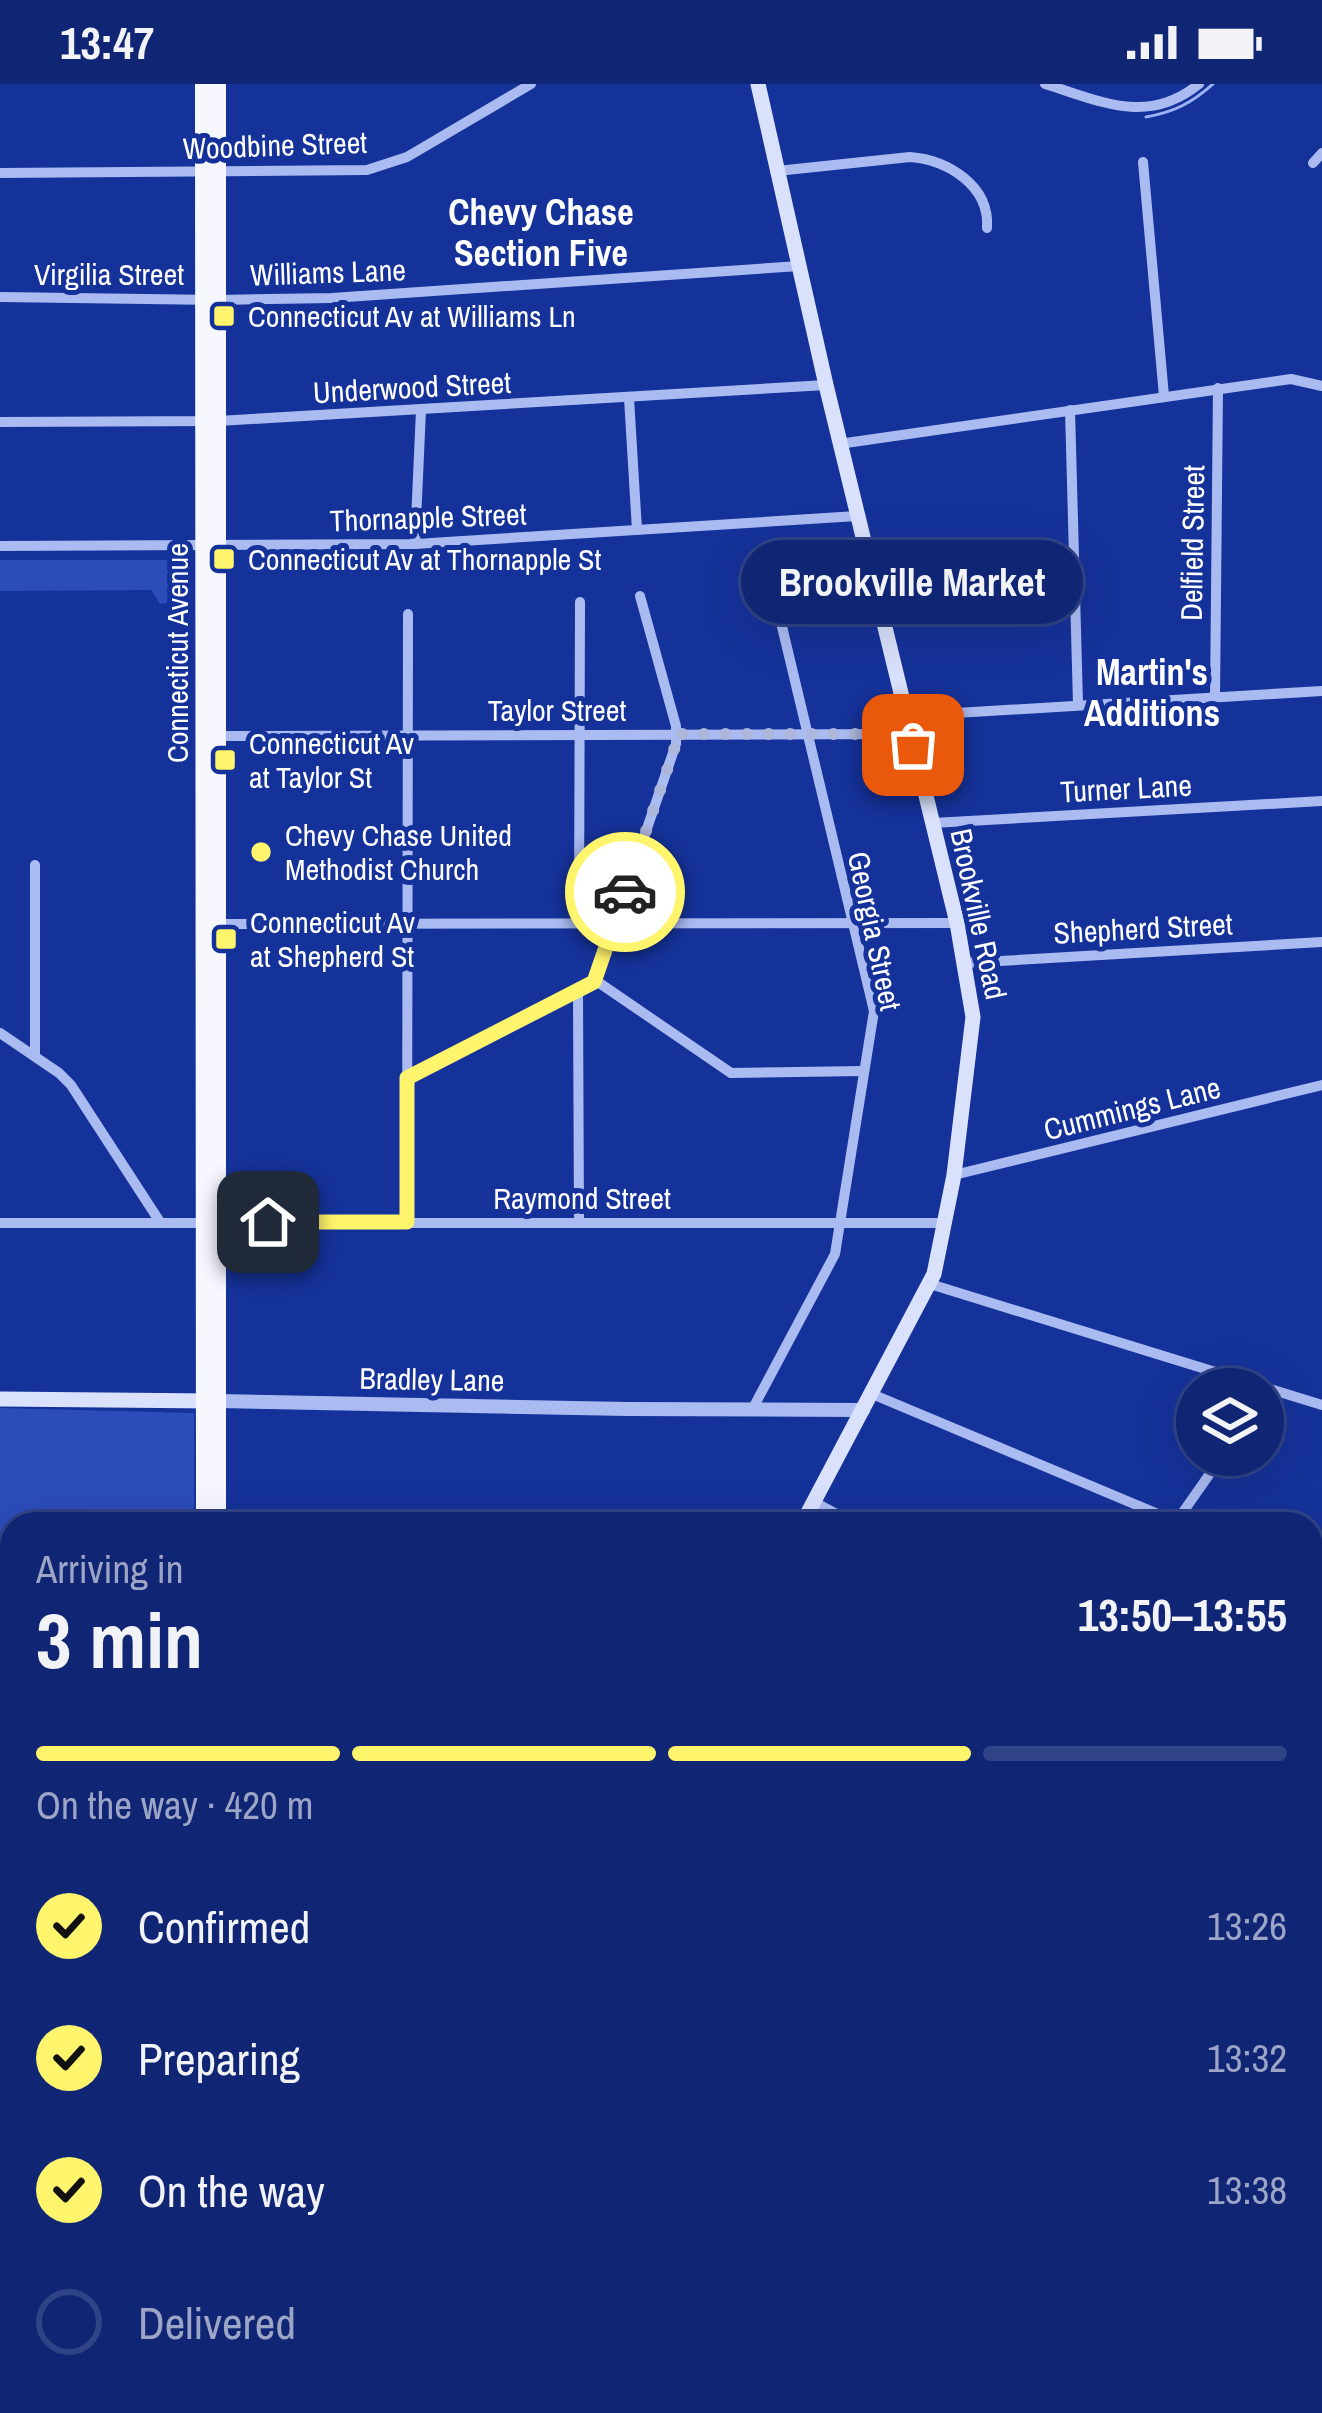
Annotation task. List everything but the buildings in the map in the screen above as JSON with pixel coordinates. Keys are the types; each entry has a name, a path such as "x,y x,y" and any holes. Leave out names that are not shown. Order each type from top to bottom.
{"main road":[{"name":"Connecticut Avenue","path":"203,84 211,173"},
{"name":"Connecticut Avenue","path":"205,1512 211,1401 211,173 218,84"},
{"name":"Brookville Road","path":"758,84 972,999 973,1035 954,1175 930,1284 809,1512"},
{"name":"Bradley Lane","path":"0,1399 211,1401"},
{"name":"Connecticut Avenue","path":"211,1401 217,1512"}],"street":[{"name":"Woodbine Street","path":"0,172 347,172 407,157 531,84"},
{"path":"1045,84 1135,108 1169,103 1199,84"},
{"path":"777,171 930,159 958,172 974,188 984,205 987,228"},
{"path":"1143,162 1164,396"},
{"name":"Williams Lane","path":"211,299 402,294 799,266"},
{"name":"Virgilia Street","path":"0,297 211,299"},
{"path":"839,444 1218,388 1291,380 1322,386"},
{"name":"Underwood Street","path":"0,422 211,421 826,386"},
{"name":"Delfield Street","path":"1214,698 1218,388"},
{"path":"629,398 638,530"},
{"path":"415,544 421,410"},
{"path":"1070,410 1078,704"},
{"name":"Thornapple Street","path":"0,546 415,544 857,517"},
{"name":"Georgia Street","path":"752,1410 831,1265 874,1011 773,590"},
{"path":"407,1078 595,980 676,744 640,596"},
{"path":"579,922 580,602"},
{"path":"407,1222 408,614"},
{"path":"905,716 1322,691"},
{"name":"Taylor Street","path":"211,736 910,734"},
{"name":"Turner Lane","path":"933,823 1322,801"},
{"path":"35,865 35,1057"},
{"path":"211,924 957,923"},
{"name":"Shepherd Street","path":"966,963 1322,942"},
{"path":"595,980 731,1072 864,1071"},
{"path":"578,992 579,1222"},
{"path":"0,1034 58,1073 77,1093 160,1222"},
{"name":"Cummings Lane","path":"954,1175 1322,1085"},
{"name":"Raymond Street","path":"0,1222 946,1223"},
{"path":"930,1284 1187,1368"},
{"path":"872,1394 1153,1512"},
{"path":"1284,1397 1322,1405"},
{"name":"Bradley Lane","path":"211,1401 863,1411"},
{"path":"1186,1512 1209,1476"},
{"path":"814,1502 833,1512"}],"shaded area":[{"path":"0,560 185,560 185,599 160,604 151,590 0,591"},
{"path":"0,1408 194,1413 194,1512 0,1512"}],"waterway":[{"path":"1146,117 1182,106 1213,84"}],"way so far":[{"path":"625,892 676,734 910,734 913,745"}],"place":[{"name":"Connecticut Av at Williams Ln","path":"224,316"},
{"name":"Connecticut Av at Thornapple St","path":"224,559"},
{"name":"Brookville Market","path":"913,745"},
{"name":"Connecticut Av at Taylor St","path":"225,760"},
{"name":"Chevy Chase United Methodist Church","path":"261,852"},
{"name":"Connecticut Av at Shepherd St","path":"226,939"}],"district":[{"name":"Chevy Chase Section Five","path":"541,232"},
{"name":"Martin's Additions","path":"1152,692"}],"route":[{"path":"268,1222 407,1222 407,1078 594,982 625,892"}]}
